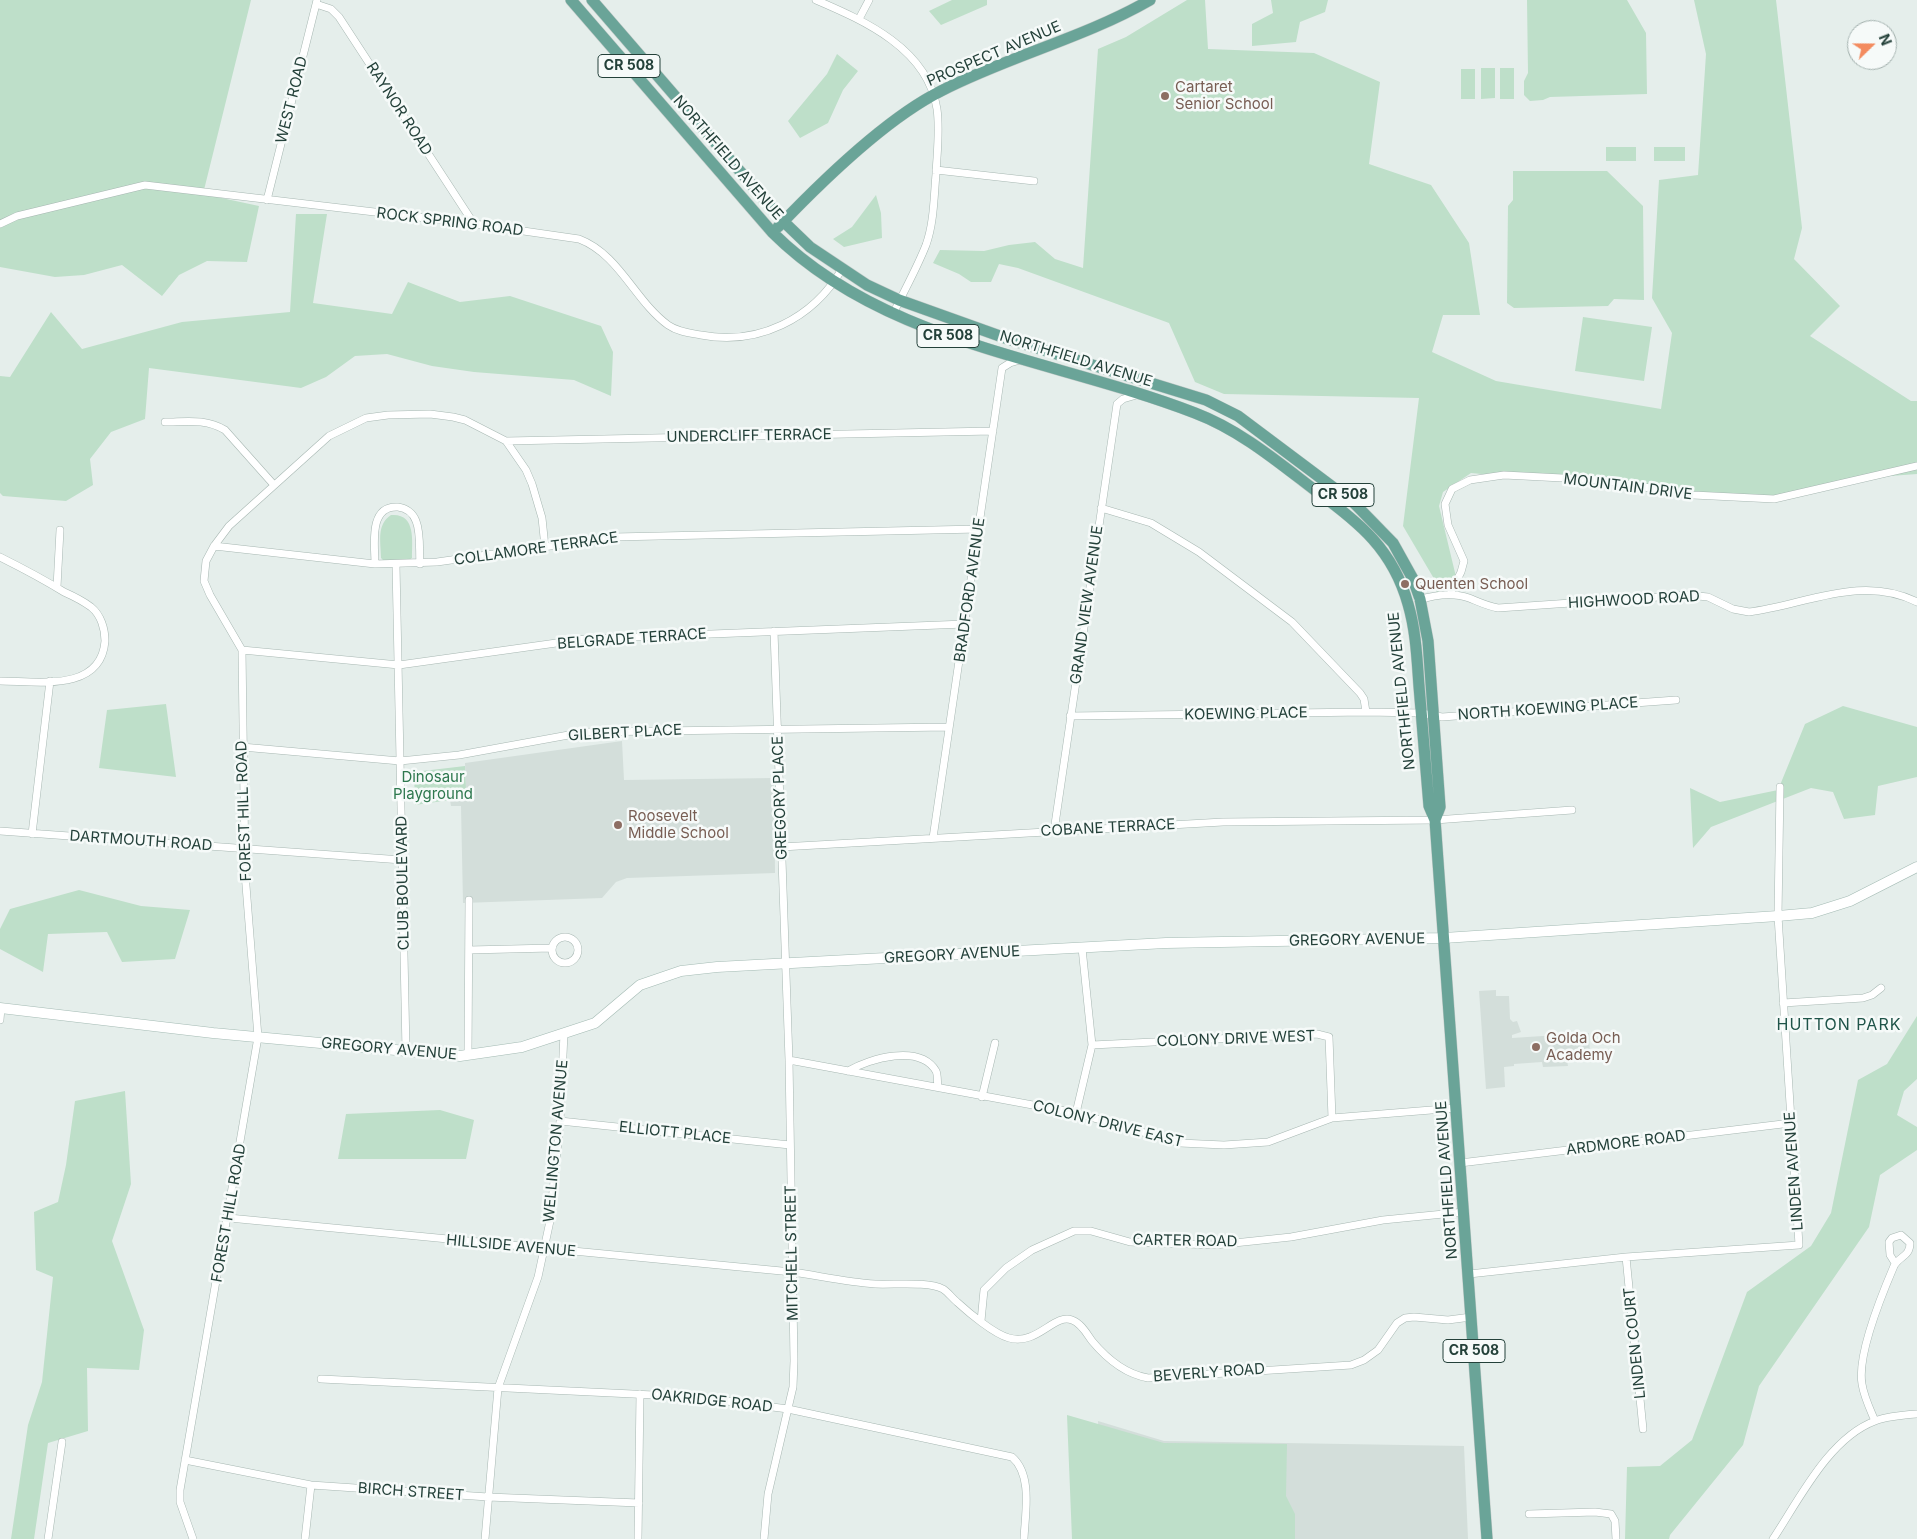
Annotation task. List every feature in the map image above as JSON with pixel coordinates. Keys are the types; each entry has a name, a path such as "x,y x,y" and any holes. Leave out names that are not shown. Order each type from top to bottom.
{"main road":[{"name":"NORTHFIELD AVENUE","path":"570,0 772,232 797,257 834,283 894,314 944,335 1118,387 1195,413 1249,440 1353,518 1383,550 1408,603 1440,806 1435,820 1488,1539"},
{"name":"NORTHFIELD AVENUE","path":"592,0 783,222 810,246 842,269 867,285 899,300 1008,339 1206,400 1238,416 1265,434 1354,503 1379,527 1404,561 1420,598 1428,641 1427,714"},
{"name":"PROSPECT AVENUE","path":"772,232 836,171 893,122 933,95 969,77 1103,24 1144,1"},
{"path":"1004,352 1008,339"},
{"path":"1118,387 1122,375"},
{"name":"GREGORY AVENUE","path":"1,1008 406,1052 468,1055 522,1047 595,1023 640,985 681,971 1166,944 1444,938 1778,916 1812,913 1850,901 1917,867"}],"street":[{"path":"816,0 859,19 889,36 902,48 924,76 933,95 938,121 936,170 927,243 894,314"},
{"path":"859,19 869,0"},
{"name":"WEST ROAD","path":"267,200 317,2"},
{"name":"RAYNOR ROAD","path":"317,2 339,17 474,224"},
{"path":"936,170 1034,181"},
{"name":"ROCK SPRING ROAD","path":"0,224 17,216 145,185 474,224 579,239 592,244 669,326 679,331 716,338 746,337 774,330 821,297 834,283 842,269"},
{"name":"BRADFORD AVENUE","path":"933,838 1002,368 1010,363 1026,359"},
{"name":"GRAND VIEW AVENUE","path":"1054,831 1117,404 1123,399 1140,394"},
{"path":"242,650 210,595 204,580 206,561 214,546 228,526 329,436 366,418 388,415 430,414 452,417 465,420 506,441 526,470 532,484 542,518 545,547"},
{"path":"164,422 200,420 215,424 225,430 274,485"},
{"name":"UNDERCLIFF TERRACE","path":"506,441 993,431"},
{"name":"MOUNTAIN DRIVE","path":"1450,594 1461,572 1464,561 1448,525 1445,504 1452,489 1470,480 1504,475 1601,480 1693,495 1774,498 1917,466"},
{"path":"376,564 377,520 386,510 398,507 411,513 417,524 420,564"},
{"path":"1101,508 1151,523 1199,552 1292,622 1360,693 1364,699 1366,712"},
{"name":"COLLAMORE TERRACE","path":"214,546 396,565 420,564 614,537 979,529"},
{"path":"57,587 60,530"},
{"path":"0,557 91,607 101,622 105,639 101,656 90,671 70,681 0,681"},
{"name":"CLUB BOULEVARD","path":"396,565 406,1052"},
{"name":"HIGHWOOD ROAD","path":"1408,603 1420,598 1450,594 1470,598 1482,606 1498,608 1688,595 1708,597 1733,609 1749,612 1846,591 1872,591 1917,602"},
{"name":"BELGRADE TERRACE","path":"242,650 398,665 584,639 965,624"},
{"name":"GREGORY PLACE","path":"774,631 785,964"},
{"name":"FOREST HILL ROAD","path":"193,1539 180,1502 185,1460 229,1218 258,1037 245,848 242,650"},
{"path":"32,834 50,681"},
{"name":"NORTH KOEWING PLACE","path":"1427,714 1442,717 1676,700"},
{"name":"KOEWING PLACE","path":"1070,716 1366,712 1427,714"},
{"name":"GILBERT PLACE","path":"242,747 400,761 459,755 585,732 949,727"},
{"name":"LINDEN AVENUE","path":"1469,1274 1626,1257 1799,1245 1778,916 1780,787"},
{"name":"COBANE TERRACE","path":"782,847 1223,822 1435,820 1572,810"},
{"name":"DARTMOUTH ROAD","path":"0,831 402,860"},
{"path":"468,1055 469,900"},
{"path":"469,950 552,948"},
{"path":"1076,1113 1092,1045 1082,948"},
{"name":"MITCHELL STREET","path":"764,1539 768,1494 788,1409 793,1370 789,1060 785,964"},
{"path":"1784,1003 1863,998 1872,995 1881,988"},
{"path":"0,1020 1,1008"},
{"name":"WELLINGTON AVENUE","path":"485,1539 498,1388 538,1277 545,1249 560,1121 564,1033"},
{"name":"COLONY DRIVE WEST","path":"1092,1045 1317,1034 1329,1037 1332,1118"},
{"path":"982,1097 994,1043"},
{"path":"848,1071 864,1062 913,1056 927,1061 937,1073 938,1087"},
{"name":"COLONY DRIVE EAST","path":"789,1060 1076,1113 1180,1143 1224,1145 1268,1142 1332,1118 1456,1108"},
{"name":"ELLIOTT PLACE","path":"560,1121 790,1145"},
{"name":"ARDMORE ROAD","path":"1460,1163 1791,1123"},
{"name":"CARTER ROAD","path":"981,1321 984,1290 1006,1268 1032,1250 1074,1231 1092,1231 1130,1242 1215,1245 1292,1237 1383,1220 1464,1212"},
{"name":"HILLSIDE AVENUE","path":"229,1218 792,1272"},
{"name":"LINDEN COURT","path":"1626,1257 1643,1429"},
{"path":"1875,1421 1862,1383 1862,1367 1868,1340 1895,1263"},
{"name":"BEVERLY ROAD","path":"792,1272 874,1284 932,1286 944,1289 981,1321 1009,1338 1023,1340 1039,1334 1055,1322 1066,1318 1074,1320 1101,1351 1127,1372 1148,1378 1351,1364 1364,1360 1374,1353 1397,1323 1405,1318 1448,1320 1471,1317"},
{"name":"OAKRIDGE ROAD","path":"321,1380 696,1397 788,1409 1012,1457 1018,1462 1024,1473 1026,1494 1024,1539"},
{"path":"638,1539 640,1394"},
{"path":"1773,1539 1833,1450 1856,1432 1875,1421 1917,1414"},
{"path":"48,1539 62,1442"},
{"name":"BIRCH STREET","path":"185,1460 311,1485 488,1498 639,1503"},
{"path":"305,1539 311,1485"},
{"path":"1528,1514 1595,1512 1612,1514 1615,1521 1616,1539"}],"shaded area":[{"name":"Roosevelt Middle School","path":"622,741 624,780 774,778 775,873 627,878 616,882 602,898 463,903 461,806 451,806 450,800 451,789 466,789 465,763"},
{"name":"Golda Och Academy","path":"1496,990 1496,996 1509,996 1510,1019 1513,1022 1517,1021 1521,1032 1512,1035 1512,1038 1589,1033 1590,1056 1584,1056 1584,1059 1567,1060 1568,1066 1543,1067 1542,1062 1514,1064 1514,1066 1504,1067 1505,1087 1486,1089 1479,991"},
{"path":"1098,1421 1164,1441 1464,1446 1468,1539 1101,1539"}],"green space":[{"path":"0,0 251,0 203,194 259,206 247,262 207,261 179,275 162,296 122,265 84,275 55,277 0,267"},
{"path":"952,0 987,0 987,5 941,25 929,11"},
{"path":"1187,0 1205,0 1208,49 1314,53 1380,82 1369,164 1431,185 1469,243 1480,315 1443,315 1432,352 1496,381 1661,409 1672,333 1652,298 1659,180 1698,175 1706,54 1694,0 1776,0 1802,228 1794,259 1840,306 1810,336 1911,401 1917,401 1917,474 1890,476 1773,501 1471,473 1443,492 1439,506 1457,581 1437,593 1433,577 1403,526 1419,398 1224,394 1195,382 1169,323 1018,268 999,264 991,282 971,282 959,274 933,263 940,250 984,251 1009,245 1035,242 1055,259 1083,268 1098,49 1126,37"},
{"path":"1271,0 1328,0 1325,12 1300,22 1296,42 1252,46 1252,24 1273,13"},
{"path":"1527,0 1627,0 1646,33 1647,94 1550,97 1543,100 1530,101 1524,95 1524,81 1528,73"},
{"path":"837,54 858,71 843,90 828,123 800,138 788,121 827,74"},
{"path":"1481,68 1495,68 1495,98 1481,99"},
{"path":"1500,68 1514,68 1514,99 1500,99"},
{"path":"1461,69 1475,69 1475,99 1461,99"},
{"path":"1606,147 1636,147 1636,161 1606,161"},
{"path":"1654,147 1685,147 1685,161 1654,161"},
{"path":"1513,171 1607,171 1643,206 1644,300 1614,299 1608,306 1514,308 1507,303 1508,206 1513,200"},
{"path":"876,195 881,213 882,238 844,247 833,239 852,227"},
{"path":"296,214 327,214 313,303 392,314 408,282 460,302 510,296 601,326 613,352 611,396 574,380 474,372 432,366 387,354 355,356 326,377 301,388 149,368 145,419 111,432 90,459 93,485 66,501 3,496 0,493 0,376 10,377 51,312 82,349 182,322 290,312"},
{"path":"1583,317 1652,327 1644,381 1575,371"},
{"path":"391,515 405,518 409,523 412,536 412,558 409,560 383,560 381,558 381,529 386,519"},
{"path":"166,704 176,777 99,768 107,710"},
{"path":"1843,706 1917,727 1917,777 1878,786 1875,815 1844,819 1833,792 1811,788 1711,827 1693,848 1690,788 1720,802 1778,790 1805,724"},
{"name":"Dinosaur Playground","path":"465,766 466,789 451,789 450,800 415,805 414,772"},
{"path":"79,890 141,906 190,910 175,959 122,962 107,932 48,934 43,972 0,949 0,929 10,909"},
{"path":"1917,1016 1917,1079 1904,1091 1897,1115 1917,1127 1917,1150 1880,1175 1869,1227 1759,1386 1743,1445 1670,1535 1669,1539 1625,1539 1627,1467 1660,1466 1692,1440 1747,1292 1811,1246 1831,1213 1858,1080 1887,1064"},
{"path":"125,1091 131,1184 112,1241 144,1330 139,1370 87,1368 88,1431 48,1443 34,1539 11,1539 28,1425 42,1382 53,1277 36,1270 34,1212 58,1202 66,1165 75,1101"},
{"path":"440,1110 474,1120 466,1159 338,1159 346,1114"},
{"path":"1067,1415 1164,1443 1287,1444 1286,1496 1295,1514 1295,1539 1072,1539"}],"place":[{"name":"Cartaret Senior School","path":"1165,96"},
{"name":"Quenten School","path":"1405,584"},
{"name":"Roosevelt Middle School","path":"618,825"},
{"name":"Golda Och Academy","path":"1536,1047"}],"district":[{"name":"HUTTON PARK","path":"1839,1025"}]}
